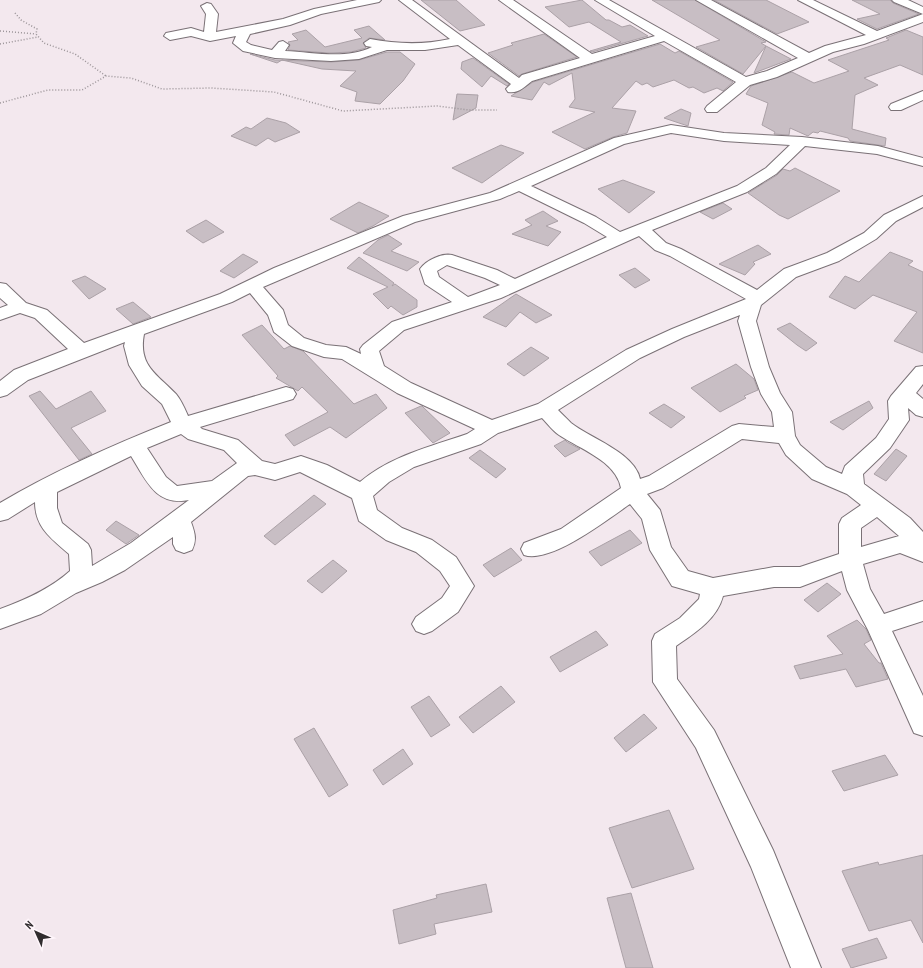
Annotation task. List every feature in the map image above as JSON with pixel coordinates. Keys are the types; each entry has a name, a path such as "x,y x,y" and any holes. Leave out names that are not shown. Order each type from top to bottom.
{"street":[{"path":"170,36 191,32 210,38 286,22 318,11 375,0"},
{"path":"405,0 516,86 527,78 663,37"},
{"path":"505,0 590,59"},
{"path":"602,0 663,37 745,82"},
{"path":"702,0 808,58"},
{"path":"804,0 876,35"},
{"path":"898,0 923,11"},
{"path":"208,6 212,14 210,38"},
{"path":"712,109 745,82 772,74 829,49 876,35 923,18"},
{"path":"245,31 239,43 247,48 279,49 332,59 373,64"},
{"path":"369,43 409,49 433,47 458,41"},
{"path":"332,59 376,51 384,46"},
{"path":"896,107 923,96"},
{"path":"0,390 21,375 81,351 226,298 280,272 409,219 495,196 619,141 671,128 724,136 802,141 878,150 923,162"},
{"path":"252,286 266,298 277,314 280,328 298,342 324,351 346,353 369,349 398,326 466,304 514,286 619,238 742,189 771,171 802,141"},
{"path":"518,185 590,220 619,238"},
{"path":"362,493 382,476 406,462 474,439 492,428 545,408 633,354 678,333 755,301 790,273 833,257 870,236 890,218 920,205"},
{"path":"643,228 647,236 665,250 675,252 755,301"},
{"path":"466,304 431,280 428,269 446,259 492,274 514,286"},
{"path":"0,288 20,307 40,314 81,351"},
{"path":"755,301 747,321 760,367 771,394 782,412 785,436 793,450 819,473 854,488 878,505 902,524 923,547"},
{"path":"0,314 20,307"},
{"path":"136,331 133,346 138,364 149,381 170,400 183,425 195,434 231,445 255,466 275,472 301,464 320,471 362,493 367,515 394,534 424,546 448,564 462,586 450,605 424,624"},
{"path":"369,349 376,370"},
{"path":"346,353 404,388 492,428"},
{"path":"854,488 852,472 883,443 899,420 898,401 923,372"},
{"path":"0,513 46,487 134,445 183,425 286,394"},
{"path":"904,394 923,410"},
{"path":"545,408 565,429 605,452 629,476 632,491 652,516 661,550 680,579 713,588 774,577 800,577 850,559 901,544 923,553"},
{"path":"532,549 570,535 632,491 656,482 739,431 785,436"},
{"path":"134,445 159,483 170,492 177,494 196,490 216,489"},
{"path":"0,620 21,612 70,585 84,580 130,557 242,469 255,466"},
{"path":"46,487 46,508 53,528 80,550 80,574 70,585"},
{"path":"878,505 850,524 850,559 859,590 878,626 923,724"},
{"path":"179,519 184,534 184,544"},
{"path":"713,588 709,604 688,625 664,641 665,682 705,739 763,860 806,968"},
{"path":"878,626 923,610"}],"path":[{"path":"15,13 21,20 37,29 37,36"},
{"path":"0,31 37,36 48,47 75,54 106,76 131,78 162,89 211,88 274,92 343,110 375,110 437,106 470,110 497,110"},
{"path":"0,44 37,36"},
{"path":"0,104 48,90 82,90 106,76"}],"building":[{"path":"421,0 456,0 485,25 460,31"},
{"path":"582,0 606,20 609,20 622,27 630,25 648,36 592,52 590,51 621,42 589,22 569,27 545,7"},
{"path":"652,0 695,0 766,42 761,43 766,46 743,74 696,47 720,40"},
{"path":"714,0 766,0 809,22 777,34"},
{"path":"852,0 890,0 893,3 919,14 877,29 857,19 880,14"},
{"path":"369,26 385,40 369,38 363,43 366,48 351,52 329,53 288,50 290,45 288,42 298,40 292,34 306,30 325,47 362,38 354,30"},
{"path":"906,30 923,37 923,75 900,65 864,78 878,85 855,95 852,129 886,138 885,146 850,141 848,138 820,131 818,133 813,132 808,136 790,128 789,135 774,134 775,132 762,125 768,103 746,94 751,86 792,72 814,83 849,71 828,60 889,40 886,38"},
{"path":"544,34 577,57 519,76 488,53 513,45 511,43"},
{"path":"660,44 675,53 679,51 733,82 723,91 717,88 704,93 693,87 689,88 674,80 653,87 647,83 642,85 636,81 612,108 636,111 627,133 613,137 585,149 552,132 595,112 569,107 575,99 572,73 549,85 544,82 532,100 511,96 533,82"},
{"path":"766,46 791,59 754,73"},
{"path":"387,52 400,52 415,64 403,81 380,104 355,101 357,92 340,86 356,71 322,69 283,60 331,62 359,60"},
{"path":"250,54 275,60 282,60 277,63"},
{"path":"473,58 509,84 507,86 491,76 482,87 461,69 462,62"},
{"path":"457,94 478,95 476,108 453,120"},
{"path":"681,109 691,113 688,126 664,118"},
{"path":"267,118 286,123 300,132 275,142 268,138 256,146 231,136 246,127 251,129"},
{"path":"501,145 524,153 482,183 452,168"},
{"path":"795,168 840,191 788,219 779,215 748,193 777,175 783,169 790,171"},
{"path":"623,180 655,192 629,213 598,189"},
{"path":"359,202 389,216 358,233 330,219"},
{"path":"723,203 732,209 713,219 700,212"},
{"path":"543,211 558,221 546,226 561,232 548,246 512,234 532,225 525,220"},
{"path":"206,220 224,232 203,243 186,231"},
{"path":"388,235 402,244 391,251 419,262 407,271 363,253 378,240"},
{"path":"758,245 771,254 753,262 755,264 745,275 719,264"},
{"path":"890,252 913,261 908,265 923,272 923,353 894,341 917,312 873,295 855,309 829,297 845,276 859,282"},
{"path":"243,254 258,262 234,278 220,271"},
{"path":"359,257 394,283 392,286 395,284 417,300 417,307 403,315 391,306 388,309 373,294 388,287 347,268"},
{"path":"635,268 650,280 635,288 619,275"},
{"path":"85,276 106,289 89,299 72,281"},
{"path":"516,294 552,315 536,323 520,312 506,327 483,317"},
{"path":"133,302 151,317 133,324 116,309"},
{"path":"790,323 817,343 806,351 777,329"},
{"path":"262,325 284,349 290,346 303,351 354,404 376,394 387,408 346,438 330,427 294,446 285,435 328,412 302,387 298,391 276,378 278,376 242,335"},
{"path":"531,347 549,358 524,376 507,364"},
{"path":"736,364 754,379 758,390 744,396 746,398 720,412 691,388"},
{"path":"40,391 56,409 91,391 106,411 71,428 92,454 79,460 29,396"},
{"path":"869,401 873,408 843,430 830,422"},
{"path":"664,404 685,417 671,428 649,413"},
{"path":"421,406 450,433 433,443 405,413"},
{"path":"565,440 580,449 565,457 554,446"},
{"path":"896,449 907,456 886,481 874,474"},
{"path":"480,450 506,469 496,478 469,458"},
{"path":"314,495 326,504 275,545 264,536"},
{"path":"116,521 139,535 126,544 106,530"},
{"path":"630,530 642,543 601,566 589,552"},
{"path":"511,548 522,560 494,577 483,565"},
{"path":"333,560 347,571 322,593 307,581"},
{"path":"827,583 841,594 818,612 804,600"},
{"path":"857,620 866,629 871,640 864,644 879,663 881,663 888,679 856,687 846,669 800,679 794,666 843,654 827,636"},
{"path":"596,631 608,645 560,672 550,657"},
{"path":"501,686 515,702 473,733 459,717"},
{"path":"429,696 450,725 431,737 411,707"},
{"path":"644,714 657,728 626,752 614,738"},
{"path":"314,728 348,785 329,797 294,739"},
{"path":"403,749 413,764 383,785 373,770"},
{"path":"885,755 898,775 844,791 832,771"},
{"path":"669,810 694,869 632,888 609,828"},
{"path":"923,855 923,943 911,920 869,931 842,871 878,862 879,865"},
{"path":"486,884 492,912 434,924 436,934 399,944 393,910 437,898 436,895"},
{"path":"631,893 653,968 626,968 607,898"},
{"path":"877,938 887,958 851,968 842,949"}]}
